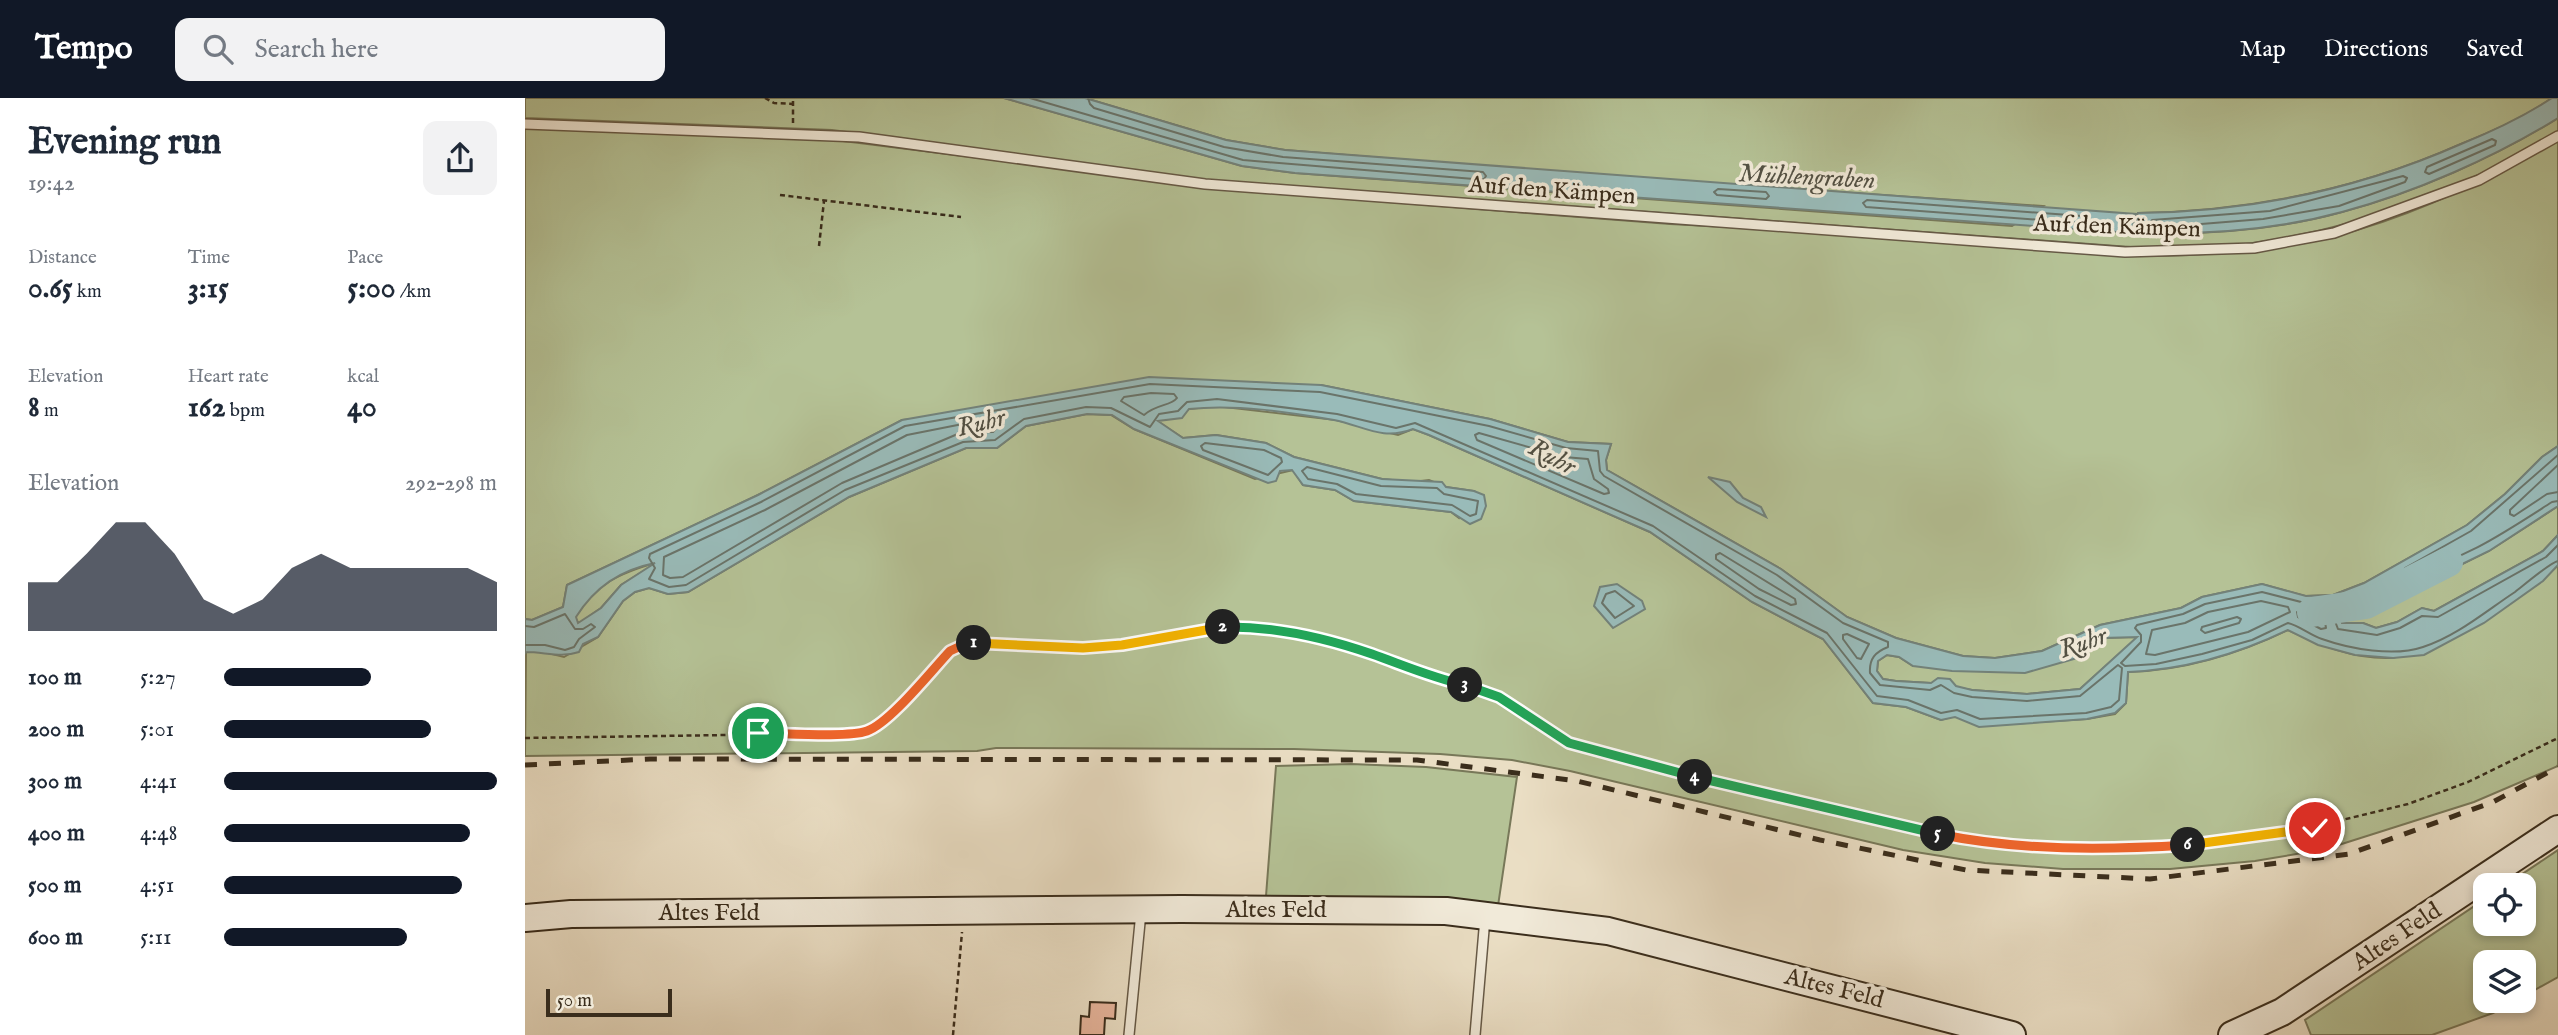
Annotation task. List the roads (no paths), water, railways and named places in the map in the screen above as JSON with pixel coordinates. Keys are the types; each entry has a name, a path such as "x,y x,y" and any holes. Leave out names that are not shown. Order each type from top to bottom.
{"main road":[{"name":"Altes Feld","path":"2232,1035 2282,1012 2311,994 2558,829"},
{"name":"Altes Feld","path":"525,918 571,914 964,911 1446,911 1608,931 2012,1035"}],"lane":[{"name":"Auf den Kämpen","path":"525,124 859,136 1205,184 2125,252 2254,248 2334,233 2479,180 2558,136"},
{"path":"1129,1035 1141,910"},
{"path":"1475,1035 1485,916"}],"water":[{"path":"1004,98 1085,98 1226,140 1285,150 2136,214 2131,233 1295,173 1242,166"},
{"path":"2552,98 2558,98 2558,118 2481,160 2397,195 2342,212 2265,227 2212,232 2134,233 2138,213 2180,212 2263,203 2383,174 2485,134"},
{"path":"1149,377 1321,385 1490,419 1568,442 1611,444 1606,460 1607,470 1781,569 1847,617 1896,638 1963,656 1995,658 2042,651 2100,625 2181,608 2202,597 2262,584 2306,596 2333,595 2364,583 2467,525 2505,494 2542,457 2558,446 2558,506 2489,551 2448,571 2379,589 2340,614 2342,623 2363,623 2376,628 2397,622 2422,608 2434,611 2543,551 2558,535 2558,565 2543,581 2484,623 2424,655 2393,658 2355,655 2318,645 2288,630 2210,659 2169,668 2128,672 2126,703 2115,713 2087,719 1979,727 1955,717 1941,720 1906,707 1873,703 1823,639 1752,602 1650,532 1429,435 1413,429 1392,434 1382,433 1334,420 1280,412 1207,408 1189,409 1182,418 1158,421 1183,438 1216,435 1266,443 1294,457 1382,479 1442,482 1446,487 1484,495 1486,506 1481,519 1470,524 1451,512 1354,501 1335,490 1303,485 1292,470 1280,471 1276,481 1268,483 1134,429 1112,415 1087,414 1026,426 997,448 966,448 849,497 688,592 668,594 649,588 635,592 623,601 598,637 583,644 579,652 566,655 525,654 525,619 532,620 563,607 567,585 758,495 902,420","holes":["655,563 621,585 601,608 578,623 576,617 583,606 609,581 631,570","2137,637 2080,689 2027,694 1972,690 1956,686 1950,679 1938,678 1931,683 1883,679 1877,671 1878,661 1887,655 1899,657 1913,666 1952,671 2025,673 2084,656 2101,638"]},
{"path":"1708,477 1730,482 1743,498 1761,507 1766,517 1737,502"},
{"path":"1617,584 1642,601 1645,609 1613,628 1594,606 1600,587"}],"waterway":[{"name":"Ruhr","path":"2312,612 2366,604 2448,562"}],"railway":[{"path":"525,765 650,759 1417,760 1577,781 1820,840 1966,870 2150,879 2349,854 2493,802 2558,767"}],"water label":[{"name":"Mühlengraben","path":"1807,177"}]}
